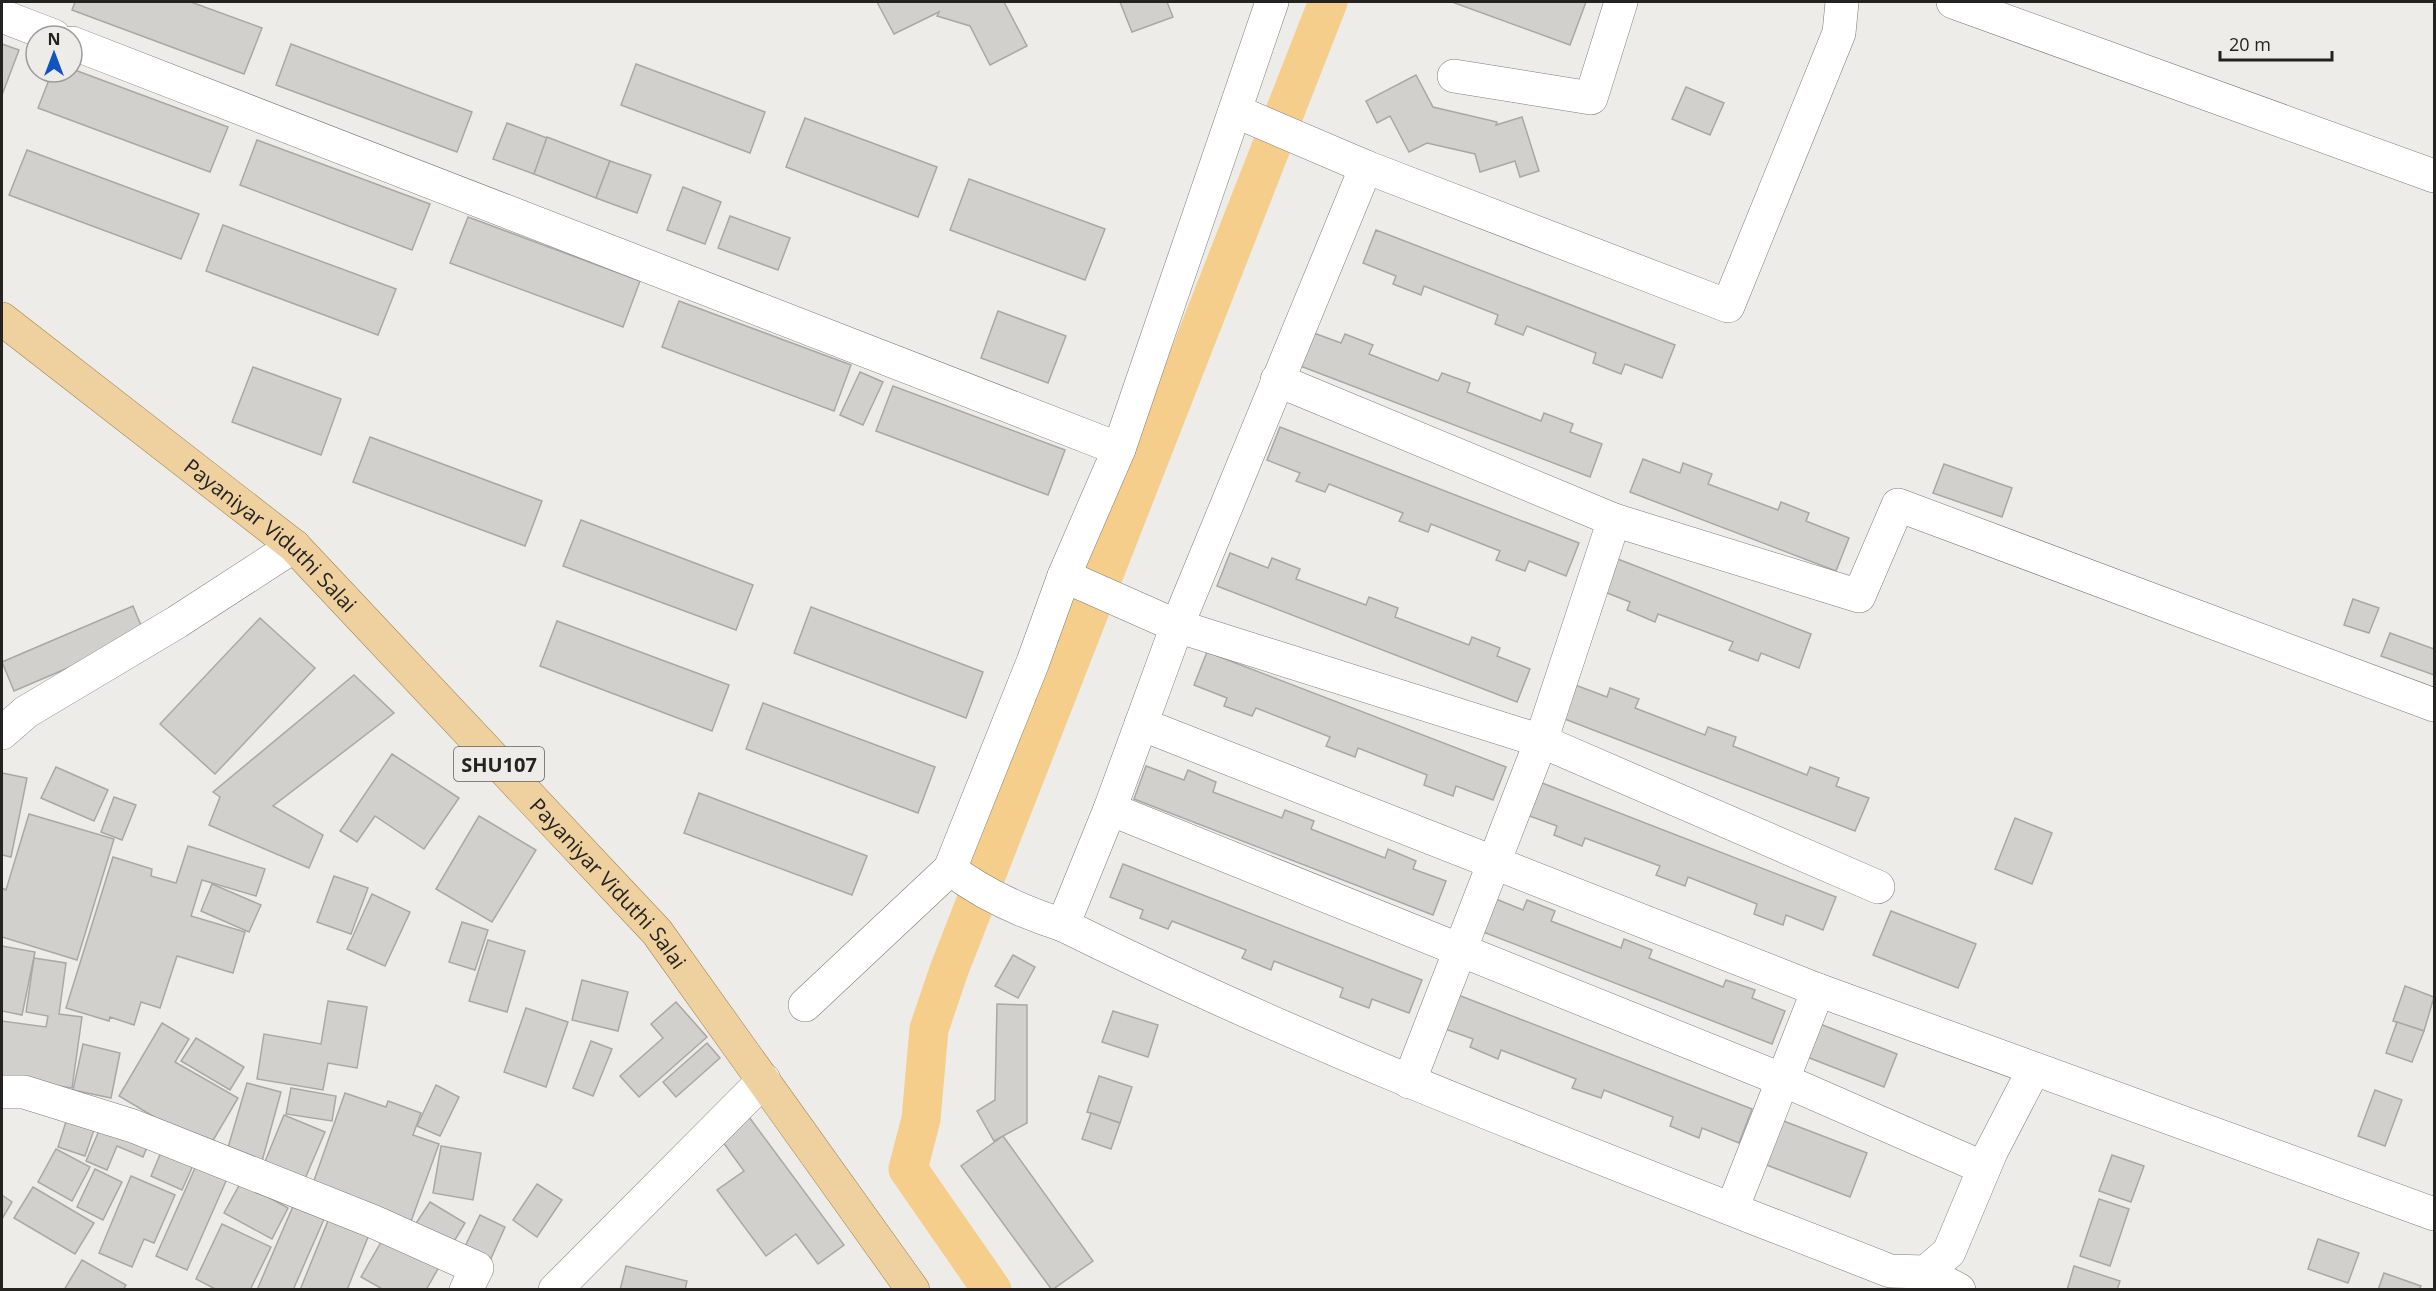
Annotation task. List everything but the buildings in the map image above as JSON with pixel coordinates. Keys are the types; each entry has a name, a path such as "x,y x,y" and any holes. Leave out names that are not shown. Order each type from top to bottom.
{"main road":[{"name":"Payaniyar Viduthi Salai","path":"2,319 294,546 657,932 913,1290"}],"street":[{"path":"805,1005 961,878 1033,662 1076,580 1272,2"},
{"path":"1454,76 1591,98 1621,2"},
{"path":"1235,111 1365,167 1728,306 1839,33 1842,2"},
{"path":"1953,2 2434,176"},
{"path":"2,16 24,24"},
{"path":"84,48 1119,449"},
{"path":"1063,925 1110,809 1141,724 1167,622 1277,380 1365,167"},
{"path":"1277,380 1614,520 1858,596 1898,505 2434,705"},
{"path":"1409,1082 1541,741 1614,520"},
{"path":"2,733 26,712 177,622 294,546"},
{"path":"1076,580 1167,622 1541,741 1878,887"},
{"path":"1141,724 1818,990 2434,1214"},
{"path":"1110,809 1783,1080 1984,1168"},
{"path":"961,878 1032,915 1063,925 1130,958 1409,1082 1890,1271 1926,1272 1959,1290"},
{"path":"1732,1209 1818,990"},
{"path":"1926,1272 1949,1252 1984,1168 2034,1069"},
{"path":"555,1290 764,1080"},
{"path":"2,1092 24,1092 133,1126 372,1221 477,1268 466,1290"}],"waterway":[{"path":"992,1290 908,1169 921,1119 929,1029 949,970 1328,2"}]}
